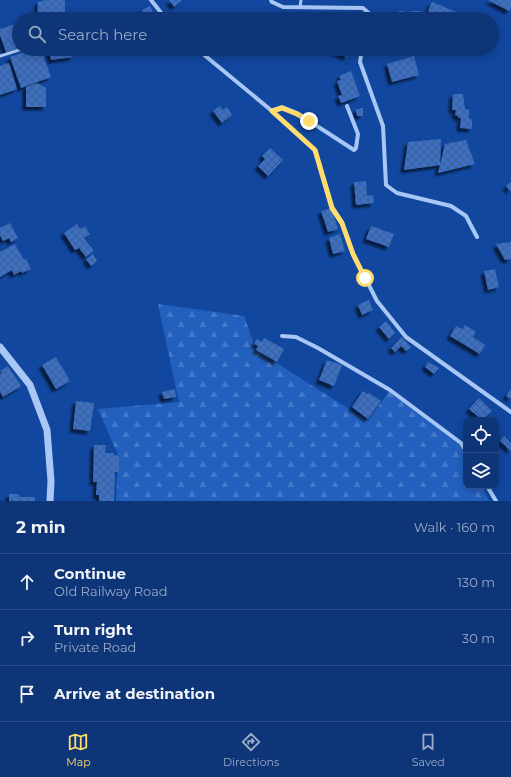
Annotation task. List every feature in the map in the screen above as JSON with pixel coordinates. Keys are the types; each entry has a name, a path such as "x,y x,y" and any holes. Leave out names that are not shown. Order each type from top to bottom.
{"street":[{"path":"151,0 160,12"},
{"path":"271,0 272,2 283,7 363,8 368,12"},
{"path":"205,56 272,111 315,150 332,208 342,223 353,254 377,301 406,337 511,412"},
{"path":"361,56 360,62 383,126 386,185 397,193 451,206 466,216 477,237"},
{"path":"272,111 282,108 297,114 354,150 356,148 358,134 348,106"},
{"path":"282,336 296,337 318,348 390,390 461,443 463,446"},
{"path":"0,347 30,385 47,430 51,481 50,501"},
{"path":"489,489 496,501"}],"lane":[{"path":"300,7 301,0"},
{"path":"0,56 12,52"}],"green space":[{"path":"158,304 244,316 256,350 368,421 390,390 461,443 463,447 463,489 483,489 489,501 116,501 118,455 98,409 179,402"}],"building":[{"path":"46,0 65,0 65,12 37,12 38,2"},
{"path":"169,0 182,0 174,7"},
{"path":"488,0 511,0 511,8 509,11"},
{"path":"432,2 457,12 430,12 428,11"},
{"path":"150,6 153,12 143,12 142,10"},
{"path":"410,11 422,12 410,12"},
{"path":"12,25 12,50 6,52 0,35 0,29"},
{"path":"44,56 51,77 21,88 10,57"},
{"path":"50,56 73,56 73,57 51,60"},
{"path":"414,56 419,75 392,82 387,64"},
{"path":"9,63 17,89 0,95 0,66"},
{"path":"351,71 360,96 341,103 338,96 342,95 337,81 341,80 339,76"},
{"path":"37,83 46,88 46,107 26,107 26,87"},
{"path":"453,94 463,94 465,109 469,110 469,119 472,119 472,129 460,128 461,118 458,118 458,116 455,115 456,110 452,110"},
{"path":"220,106 223,110 227,107 232,115 222,123 213,111"},
{"path":"363,108 363,116 357,116 356,109"},
{"path":"441,139 440,165 404,170 408,142"},
{"path":"466,140 475,164 438,173 445,144"},
{"path":"270,148 283,160 268,176 258,166 265,159 262,156"},
{"path":"366,181 367,196 373,195 374,203 356,205 354,182"},
{"path":"511,182 511,192 506,186"},
{"path":"331,208 338,229 328,232 321,211"},
{"path":"10,223 18,238 11,242 9,238 3,241 0,235 0,228"},
{"path":"77,224 80,229 85,226 90,234 84,238 94,251 86,257 79,248 75,250 64,233"},
{"path":"371,226 394,234 389,247 366,239"},
{"path":"340,234 345,251 333,254 329,238"},
{"path":"511,242 511,259 505,260 496,244"},
{"path":"15,244 31,269 22,273 21,271 14,275 12,270 0,277 0,252"},
{"path":"93,254 97,261 91,266 86,259"},
{"path":"495,269 499,287 488,290 484,271"},
{"path":"369,300 373,310 362,315 358,305"},
{"path":"386,321 395,333 389,339 379,327"},
{"path":"465,325 476,332 473,337 485,345 480,354 450,336 456,326 462,329"},
{"path":"402,337 411,347 406,351 401,346 395,352 391,348"},
{"path":"264,338 284,349 277,362 256,350 258,346 254,344 257,339 262,342"},
{"path":"56,357 70,381 56,389 42,365"},
{"path":"327,360 342,365 334,386 319,380"},
{"path":"428,362 439,368 434,374 425,367"},
{"path":"8,366 21,386 3,397 0,392 0,374 2,373 0,371"},
{"path":"175,389 176,397 164,399 162,392"},
{"path":"511,389 511,399 506,396"},
{"path":"363,391 381,401 368,419 352,407"},
{"path":"479,398 492,411 485,417 478,417 469,409"},
{"path":"76,401 94,403 90,431 73,429"},
{"path":"504,436 511,443 511,451 500,441"},
{"path":"94,445 106,445 105,453 114,453 114,455 119,456 119,472 115,472 114,501 99,501 99,495 96,495 97,482 93,482"},
{"path":"9,494 19,494 19,497 35,497 35,501 9,501"}],"route":[{"path":"309,121 282,108 272,111 315,150 332,208 342,223 353,254 365,278"}]}
